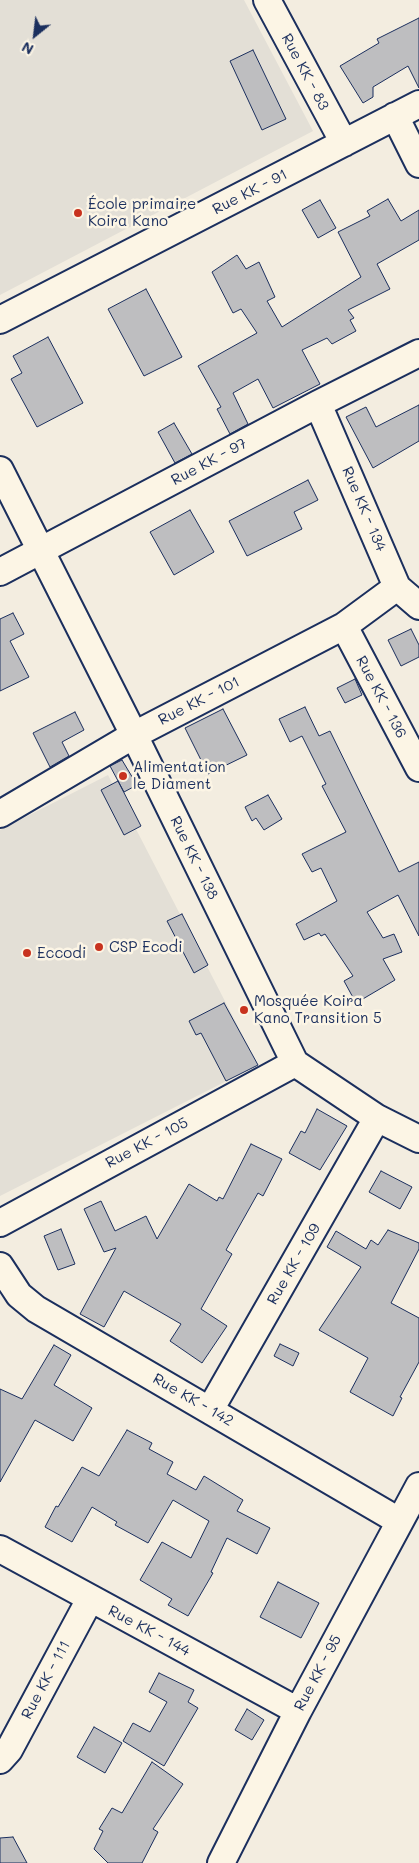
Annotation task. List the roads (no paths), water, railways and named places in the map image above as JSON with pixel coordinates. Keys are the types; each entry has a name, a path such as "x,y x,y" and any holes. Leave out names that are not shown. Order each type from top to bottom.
{"street":[{"name":"Rue KK - 83","path":"267,0 344,144"},
{"name":"Rue KK - 91","path":"0,320 419,104"},
{"path":"396,116 419,164"},
{"name":"Rue KK - 97","path":"0,572 318,404 419,353"},
{"name":"Rue KK - 134","path":"318,404 398,587 419,606"},
{"name":"Rue KK - 138","path":"0,470 134,735 295,1063"},
{"name":"Rue KK - 101","path":"0,814 134,735 344,626 398,587"},
{"name":"Rue KK - 136","path":"344,626 419,768"},
{"path":"295,1063 377,1118 419,1139"},
{"name":"Rue KK - 105","path":"0,1223 295,1063"},
{"name":"Rue KK - 109","path":"210,1410 377,1118"},
{"name":"Rue KK - 142","path":"0,1266 19,1295 36,1309 399,1521"},
{"name":"Rue KK - 95","path":"221,1863 298,1711 419,1486"},
{"name":"Rue KK - 144","path":"0,1549 298,1711"},
{"name":"Rue KK - 111","path":"0,1760 9,1750 90,1599"}],"place":[{"name":"École primaire Koira Kano","path":"78,213"},
{"name":"Alimentation le Diament","path":"123,776"},
{"name":"CSP Ecodi","path":"99,947"},
{"name":"Eccodi","path":"27,953"},
{"name":"Mosquée Koira Kano Transition 5","path":"244,1010"}]}
